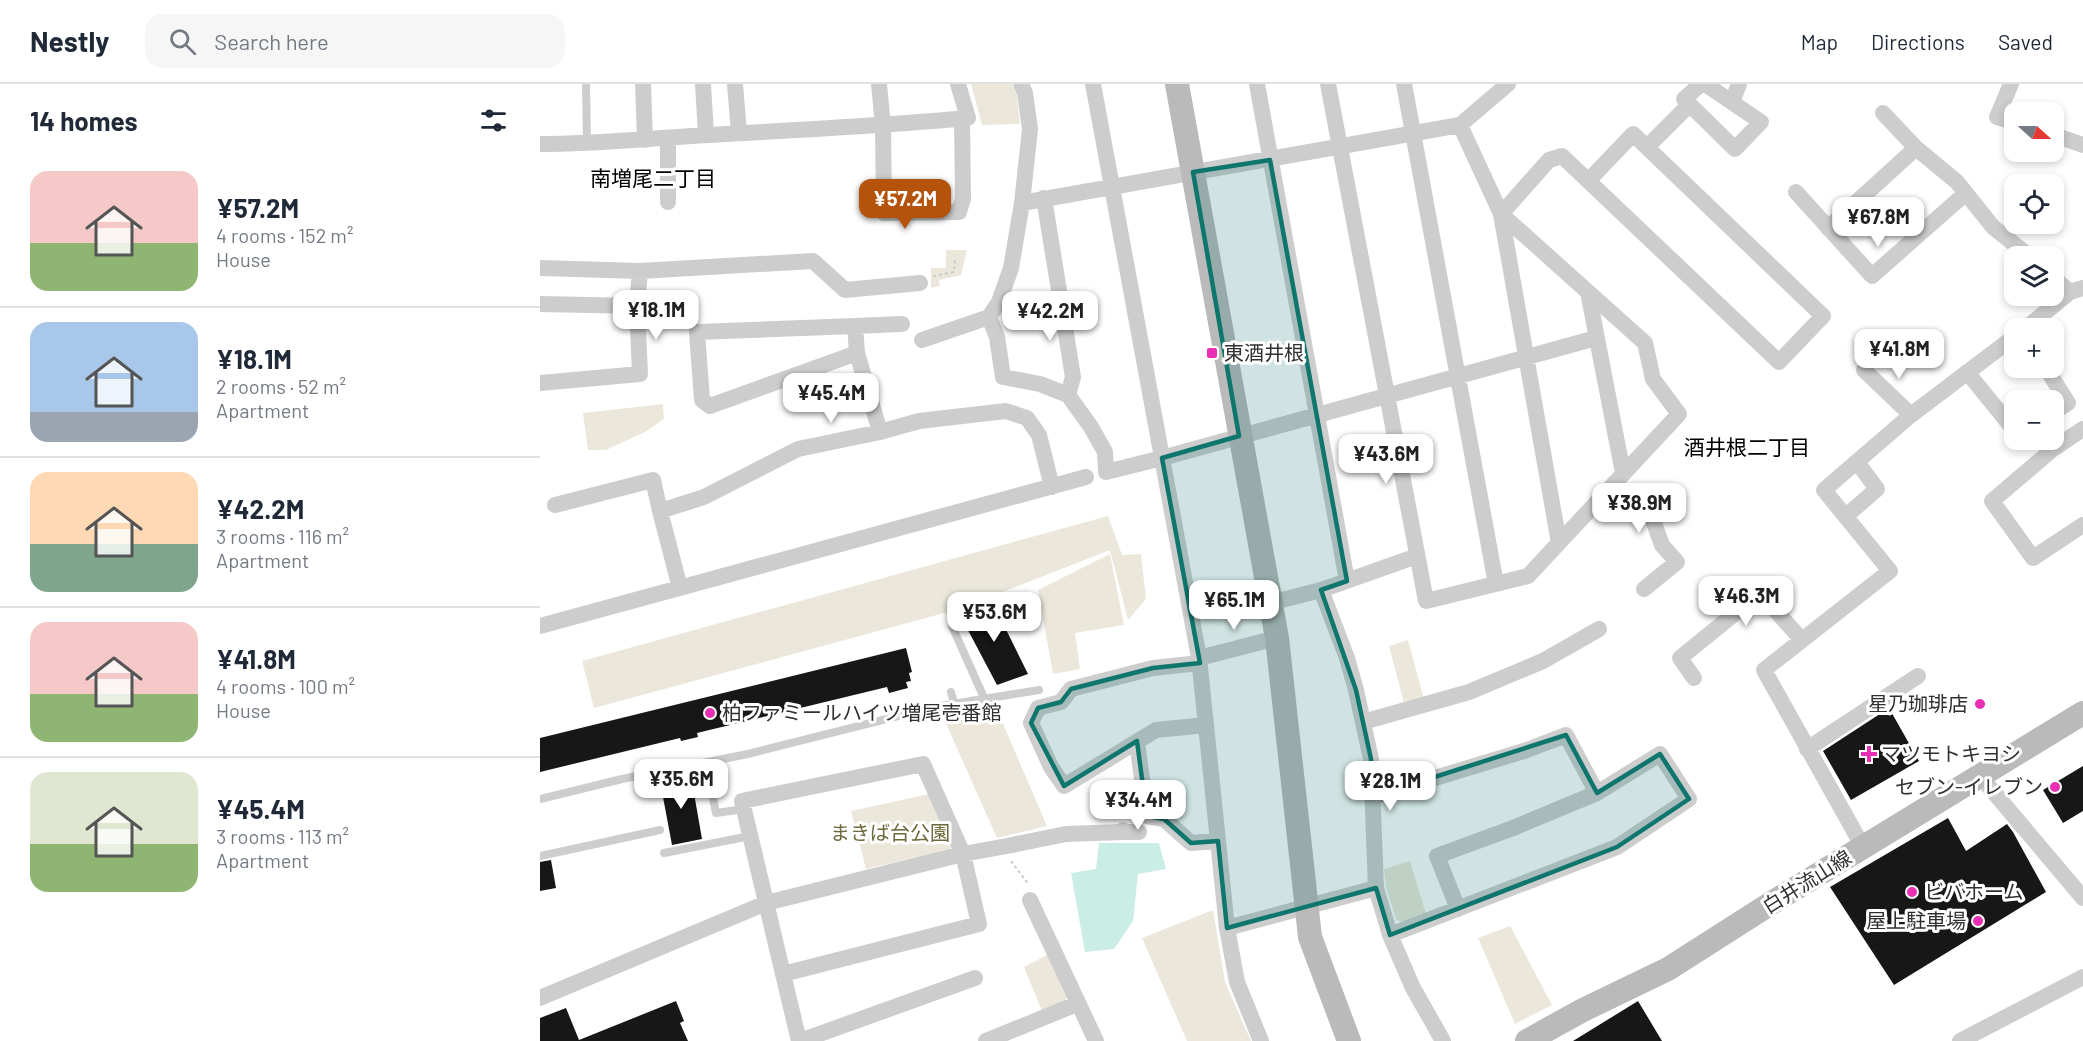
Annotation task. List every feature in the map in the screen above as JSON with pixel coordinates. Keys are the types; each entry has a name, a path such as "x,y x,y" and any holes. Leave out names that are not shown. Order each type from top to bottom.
{"street":[{"path":"643,84 645,140"},
{"path":"703,84 706,135"},
{"path":"735,84 739,134"},
{"path":"879,84 883,126 884,213 959,212 963,200 962,119"},
{"path":"540,144 587,144 883,126 968,118 958,84"},
{"path":"922,340 989,317 999,302 1011,268 1022,203 1030,129 1025,93 1021,84"},
{"path":"1093,84 1199,661 1227,928 1237,982 1261,1041"},
{"path":"1177,84 1277,638 1306,906 1314,947 1349,1041"},
{"path":"1257,84 1347,581"},
{"path":"1328,84 1426,601 1528,576 1679,414 1653,379 1645,343 1501,214"},
{"path":"1404,84 1496,584"},
{"path":"1022,203 1460,125 1508,84"},
{"path":"1703,84 1732,102 1761,122 1735,149 1684,99 1703,84"},
{"path":"1732,102 1739,84"},
{"path":"2004,119 1997,117 2011,84"},
{"path":"1647,147 1689,105"},
{"path":"1883,113 1916,148 1957,182 1994,226 2017,246"},
{"path":"1460,125 1501,214 1559,543"},
{"path":"1501,214 1549,160 1562,156 1779,362 1823,316 1633,134 1589,180"},
{"path":"2064,138 2083,145"},
{"path":"668,139 668,202"},
{"path":"1828,228 1916,148"},
{"path":"1796,192 1872,276 1966,193"},
{"path":"1044,198 1073,377 1068,395"},
{"path":"540,268 640,271 813,261 845,290 920,283"},
{"path":"540,383 640,374 637,306 640,271"},
{"path":"2039,318 2077,290"},
{"path":"1588,292 1619,478 1653,520 1662,545 1677,562 1644,589"},
{"path":"540,304 637,306"},
{"path":"989,317 997,337 1003,377 1040,384 1068,395 1091,427 1105,452 1106,472 1596,338"},
{"path":"857,353 710,406 702,400 697,332 902,324"},
{"path":"855,326 857,353 880,432"},
{"path":"1863,847 1764,670 1890,571 1824,490 1911,415 2004,344"},
{"path":"1864,370 1911,415"},
{"path":"1967,372 2004,418"},
{"path":"660,511 704,497 798,449 880,432 919,421 1006,411 1027,418 1039,435 1052,487"},
{"path":"2083,429 2053,449 1992,501 2033,558 2083,525"},
{"path":"1846,516 1877,489 1857,462"},
{"path":"540,626 1086,477"},
{"path":"555,505 653,480 680,588"},
{"path":"1270,603 1321,590 1417,556"},
{"path":"1321,590 1347,658 1371,759 1376,888 1390,934 1413,987 1443,1041"},
{"path":"1694,678 1680,658 1760,593 1802,640"},
{"path":"1363,722 1469,692 1543,661 1599,629"},
{"path":"1206,725 1156,730 1064,786 1051,767 1031,723 1038,708 1061,702 1071,689 1153,668 1199,661 1277,638"},
{"path":"1808,749 1918,676"},
{"name":"白井流山線","path":"1527,1041 1583,1010 1668,969 2083,713"},
{"path":"1372,797 1524,751 1566,735 1597,793"},
{"path":"1137,742 1147,816 1164,819 1191,843 1218,841"},
{"path":"1390,934 1458,909 1617,847 1689,799 1660,754 1597,793 1437,856 1458,909"},
{"path":"783,974 979,924 963,854 923,764 742,801 783,974 800,1041 975,978"},
{"path":"1980,776 2083,898"},
{"path":"540,998 766,903 963,854 1066,834 1128,832"},
{"path":"1227,928 1376,888"},
{"path":"1030,900 1096,1041"},
{"path":"1960,1041 2083,977"},
{"path":"986,1041 1018,1035 1077,1004"}],"lane":[{"path":"586,84 587,144"},
{"path":"952,626 985,700"},
{"path":"540,799 622,778 747,754 879,720 954,704 1039,690"},
{"path":"951,692 954,704"},
{"path":"709,778 716,813 744,809"},
{"path":"540,856 660,830"},
{"path":"664,853 750,836"}],"path":[{"path":"920,283 933,276 954,272 955,259"},
{"path":"1007,846 1011,861 1034,894 1030,900"}],"highlighted area":[{"path":"1270,160 1347,581 1321,590 1356,690 1371,759 1372,797 1566,735 1597,793 1660,754 1689,799 1617,847 1390,935 1376,888 1227,928 1218,841 1191,843 1164,819 1147,816 1137,741 1064,786 1031,723 1038,708 1061,702 1071,689 1153,668 1200,663 1162,458 1239,436 1193,172"}],"green space":[{"path":"971,84 1012,84 1017,96 1020,124 982,125"},
{"path":"946,250 967,250 961,275 939,280 940,286 931,288 931,268 946,268"},
{"path":"663,404 664,419 645,432 606,450 588,450 583,413"},
{"path":"1108,516 1122,555 1141,554 1146,599 1128,620 1110,550 959,609 594,708 582,661"},
{"path":"1110,554 1124,625 1075,633 1080,669 1053,674 1038,590"},
{"path":"1408,640 1424,699 1404,703 1389,646"},
{"path":"997,710 1047,826 997,838 944,719"},
{"name":"まきば台公園","path":"929,794 952,844 950,850 866,869 851,811"},
{"path":"1410,861 1426,914 1403,923 1396,919 1386,887 1384,869"},
{"path":"1213,910 1225,982 1251,1041 1187,1041 1142,938"},
{"path":"1510,926 1552,1005 1515,1024 1478,938"},
{"path":"1049,954 1068,996 1065,1002 1042,1011 1024,967"}],"shaded area":[{"path":"1099,843 1159,843 1166,869 1138,874 1133,921 1114,949 1085,952 1071,873 1096,869"}],"building":[{"path":"991,599 1028,674 997,685 960,615"},
{"name":"柏ファミールハイツ増尾壱番館","path":"906,648 912,672 909,673 911,681 906,682 908,688 889,693 887,687 697,733 698,737 681,741 680,738 540,772 540,738"},
{"name":"マツモトキヨシ","path":"1889,708 1919,761 1851,800 1823,751"},
{"path":"2083,766 2083,811 2063,823 2043,790"},
{"path":"691,776 702,839 672,845 660,781"},
{"path":"1948,818 1966,851 2007,824 2046,892 1894,985 1830,887"},
{"path":"551,860 556,888 540,891 540,862"},
{"path":"676,1001 684,1021 680,1023 688,1041 540,1041 540,1018 566,1008 579,1040"},
{"path":"1638,1001 1662,1041 1573,1041"}],"place":[{"name":"東酒井根","path":"1212,353"},
{"name":"星乃珈琲店","path":"1980,704"},
{"name":"柏ファミールハイツ増尾壱番館","path":"710,713"},
{"name":"マツモトキヨシ","path":"1869,754"},
{"name":"セブン-イレブン","path":"2055,787"},
{"name":"ビバホーム","path":"1912,892"},
{"name":"屋上駐車場","path":"1978,921"}],"district":[{"name":"南増尾二丁目","path":"653,179"},
{"name":"酒井根二丁目","path":"1747,448"}]}
